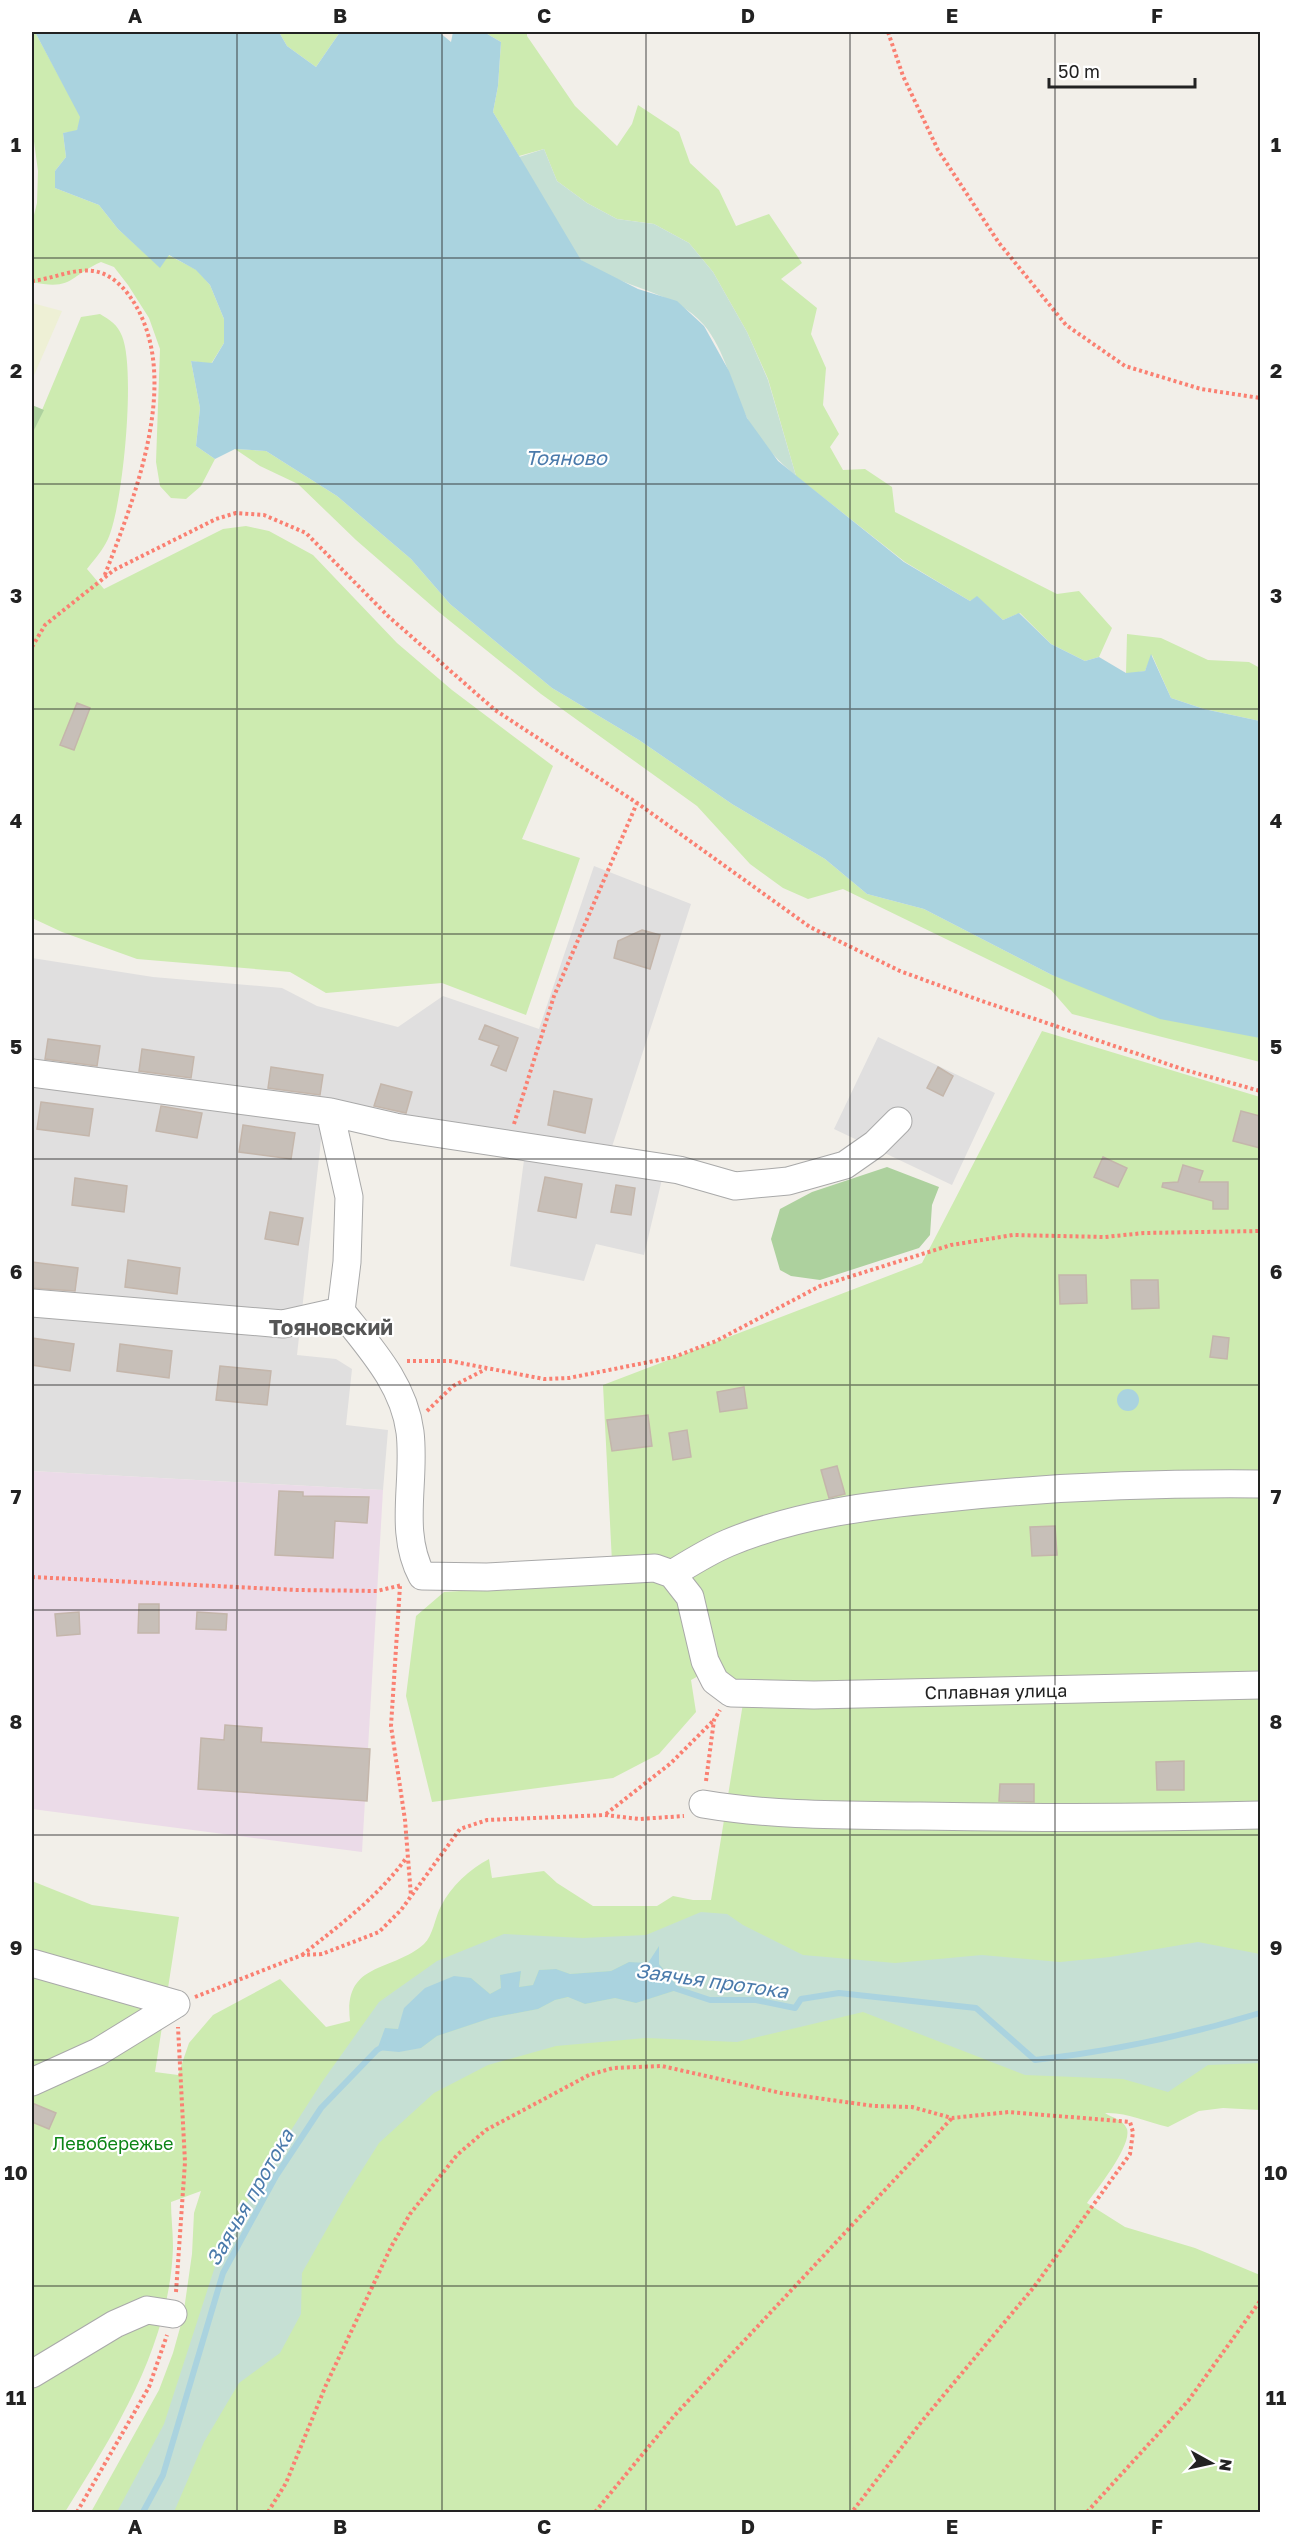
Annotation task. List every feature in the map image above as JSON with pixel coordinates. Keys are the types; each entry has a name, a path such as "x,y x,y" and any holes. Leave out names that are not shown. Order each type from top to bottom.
{"street":[{"path":"32,1072 330,1112 395,1127 678,1170 735,1186 788,1181 845,1165 875,1144 898,1121"},
{"path":"330,1112 349,1197 347,1262 340,1311 381,1361 398,1389 410,1432 409,1528 413,1558 411,1581 655,1568 672,1574 690,1597 705,1661 716,1681 732,1693"},
{"path":"32,1303 283,1324 340,1311"},
{"path":"672,1574 727,1543 768,1529 789,1522 878,1504 996,1493 1156,1483 1260,1484"},
{"name":"Сплавная улица","path":"732,1693 814,1695 1260,1685"},
{"path":"703,1804 730,1809 889,1816 1092,1819 1260,1815"},
{"path":"32,1963 176,2004"},
{"path":"32,2082 98,2052 176,2004"},
{"path":"32,2374 115,2324 147,2310 173,2314"}],"path":[{"path":"888,32 903,76 938,150 999,243 1066,325 1125,366 1201,389 1260,398"},
{"path":"32,281 94,271 106,275 128,292 141,313 148,333 154,384 146,453 135,496 103,579"},
{"path":"32,647 45,625 114,570 216,519 236,513 264,515 306,533 388,616 495,710 561,756 637,803 810,927 857,952 900,971 976,999 1185,1070 1260,1090"},
{"path":"508,1145 554,996 637,803"},
{"path":"381,1361 450,1361 544,1379 561,1378 674,1357 716,1341 820,1286 951,1245 1013,1235 1105,1237 1144,1233 1260,1231"},
{"path":"410,1432 426,1412 453,1386 487,1368"},
{"path":"32,1577 297,1590 377,1591 411,1581 391,1726 411,1896"},
{"path":"605,1815 672,1763 714,1720 732,1693"},
{"path":"302,1955 322,1954 379,1932 401,1910 460,1829 487,1820 605,1815 639,1819 694,1815 703,1804 714,1720"},
{"path":"77,2512 149,2387 173,2314 180,2252 185,2162 176,2004 302,1955 365,1906 387,1885 408,1857"},
{"path":"268,2512 286,2483 326,2385 391,2247 410,2214 457,2155 486,2130 523,2108 589,2075 613,2068 662,2066 781,2093 874,2106 912,2107 952,2118 1009,2112 1119,2119 1130,2122 1133,2132 1130,2154 1034,2287 921,2421 852,2512"},
{"path":"595,2512 674,2416 952,2118"},
{"path":"1087,2512 1188,2401 1260,2301"}],"shaded area":[{"path":"594,866 691,904 608,1159 663,1175 644,1255 596,1244 584,1281 510,1266 524,1160 323,1122 297,1355 336,1359 352,1369 346,1425 388,1430 383,1490 32,1471 32,958 153,977 282,988 317,1006 398,1027 443,996 539,1029"},
{"path":"878,1037 995,1093 952,1185 834,1129"},
{"path":"32,1471 383,1490 362,1852 32,1809"}],"green space":[{"path":"32,32 35,32 81,117 77,131 63,133 66,157 55,171 55,188 99,205 118,229 160,267 168,255 197,270 210,285 224,319 224,343 211,364 191,361 200,408 196,446 215,459 201,486 186,499 171,498 160,486 156,462 160,349 149,318 128,285 114,267 101,262 70,281 56,285 32,282 32,223 37,203 38,171 32,127"},
{"path":"279,32 340,32 316,67 287,46"},
{"path":"484,32 527,32 527,36 575,106 617,146 632,124 638,105 679,132 690,163 719,190 736,226 769,214 802,263 781,279 817,308 811,334 826,368 823,405 839,434 830,447 843,470 865,469 892,487 895,512 1057,594 1079,591 1112,628 1099,657 1085,661 1051,644 1020,613 1003,620 977,597 970,601 905,562 796,476 768,379 747,332 713,272 689,243 654,224 617,219 587,203 557,181 544,149 519,156 493,112 498,86 501,42"},
{"path":"544,149 557,181 587,203 617,219 654,224 689,243 713,272 747,332 768,380 796,476 768,448 750,424 723,357 704,325 678,304 598,271 578,256 519,157"},
{"path":"32,303 62,311 32,380"},
{"path":"100,314 115,325 122,336 128,377 123,469 113,522 106,543 87,569 104,589 223,529 246,526 269,531 313,555 397,643 452,690 553,766 522,839 580,858 526,1015 442,983 326,993 290,972 137,959 62,932 32,918 32,434 81,317"},
{"path":"32,405 44,410 32,434"},
{"path":"235,449 266,451 337,496 411,559 450,604 552,688 639,740 732,804 825,859 867,894 924,909 1052,975 1260,1038 1260,1062 1072,1014 1051,990 843,889 808,899 783,888 750,864 697,806 541,694 440,613 356,540 298,484 260,466"},
{"path":"1127,634 1161,638 1208,660 1249,662 1260,668 1260,721 1204,709 1171,698 1152,655 1145,671 1126,674"},
{"name":"Левобережье","path":"1042,1031 1260,1097 1260,2110 1223,2108 1199,2111 1168,2127 1129,2116 1105,2113 1123,2123 1127,2129 1127,2136 1113,2167 1087,2203 1125,2227 1195,2248 1260,2275 1260,2512 91,2512 159,2390 173,2353 183,2317 192,2254 194,2213 201,2191 171,2202 173,2247 170,2284 162,2319 137,2387 103,2451 65,2512 32,2512 32,1881 92,1905 179,1917 155,2072 178,2075 189,2043 213,2015 280,1979 326,2027 350,2021 350,2002 354,1988 362,1978 424,1944 450,1892 468,1873 489,1859 492,1878 544,1871 557,1883 593,1906 657,1906 673,1896 693,1900 711,1900 745,1691 715,1667 691,1680 696,1712 659,1754 613,1778 432,1802 406,1696 416,1616 444,1592 613,1582 603,1385 922,1263"},
{"path":"887,1167 939,1187 932,1205 930,1235 919,1248 820,1280 791,1276 780,1270 771,1239 780,1209 812,1192"},
{"path":"701,1912 727,1914 743,1925 803,1955 895,1963 982,1955 1060,1962 1110,1957 1198,1942 1260,1954 1260,2063 1208,2065 1168,2092 1123,2079 1025,2075 863,2012 737,2042 646,2038 556,2046 488,2065 434,2093 379,2143 302,2273 301,2314 280,2353 239,2383 204,2442 174,2512 117,2512 164,2424 220,2251 261,2177 322,2082 379,2002 437,1961 504,1934 583,1938 646,1935","holes":["658,1947 659,1964 680,1989 636,2003 615,1998 585,2004 569,1997 555,2000 538,2009 491,2018 437,2036 421,2048 385,2028 398,2029 471,1978 490,1994 501,1988 500,1975 521,1972 519,1987 533,1985 539,1970 556,1969 570,1974 611,1971 629,1962 649,1964"]}],"water":[{"name":"Тояново","path":"35,32 279,32 287,46 316,67 340,32 439,32 451,42 453,32 484,32 501,42 498,86 493,112 581,260 638,289 677,301 704,326 729,371 747,418 778,461 904,562 970,601 977,596 1003,620 1019,613 1051,644 1085,661 1099,657 1126,673 1145,671 1151,654 1171,698 1204,709 1260,721 1260,1038 1160,1019 1052,975 924,909 867,894 825,859 732,804 639,740 552,688 450,604 411,559 337,496 266,451 235,449 215,459 196,446 200,408 191,361 212,363 224,343 224,319 210,285 196,270 169,255 160,268 118,229 99,205 55,188 55,171 66,157 63,133 77,130 80,117"},
{"path":"1124,1389 1132,1389 1139,1396 1139,1404 1132,1411 1124,1411 1117,1404 1117,1396"},
{"path":"659,1946 659,1964 680,1989 636,2003 615,1998 585,2004 568,1997 555,2000 538,2009 491,2018 437,2036 421,2048 399,2052 377,2050 385,2028 398,2029 404,2008 425,1988 454,1976 471,1978 490,1994 501,1988 500,1975 521,1971 519,1987 533,1985 539,1970 556,1969 570,1974 611,1971 629,1962 648,1963"}],"building":[{"path":"77,703 90,708 74,750 60,745"},
{"path":"642,930 660,935 650,969 614,958 618,941"},
{"path":"485,1025 518,1038 506,1071 491,1065 499,1046 479,1039"},
{"path":"48,1039 100,1046 97,1066 45,1059"},
{"path":"142,1049 194,1057 191,1078 139,1071"},
{"path":"271,1067 323,1075 320,1095 268,1088"},
{"path":"938,1067 953,1076 943,1096 927,1088"},
{"path":"381,1084 412,1092 406,1113 374,1106"},
{"path":"554,1091 592,1099 585,1133 548,1125"},
{"path":"41,1102 93,1109 89,1136 37,1129"},
{"path":"161,1106 202,1113 197,1138 156,1131"},
{"path":"1241,1111 1260,1116 1260,1148 1233,1141"},
{"path":"243,1125 295,1133 291,1159 239,1152"},
{"path":"1103,1157 1127,1168 1118,1187 1094,1177"},
{"path":"1183,1165 1203,1171 1199,1182 1228,1182 1228,1209 1213,1209 1213,1201 1162,1187 1163,1183 1178,1182"},
{"path":"545,1177 582,1184 576,1218 538,1211"},
{"path":"75,1178 127,1186 124,1212 72,1205"},
{"path":"616,1185 635,1188 631,1215 611,1212"},
{"path":"270,1212 303,1218 298,1245 265,1239"},
{"path":"128,1260 180,1268 177,1294 125,1287"},
{"path":"32,1262 78,1268 75,1291 32,1288"},
{"path":"1059,1275 1086,1275 1087,1303 1060,1304"},
{"path":"1131,1280 1158,1280 1159,1308 1132,1309"},
{"path":"1213,1336 1229,1338 1227,1359 1210,1357"},
{"path":"32,1338 74,1344 70,1371 32,1365"},
{"path":"120,1344 172,1351 169,1378 117,1371"},
{"path":"220,1366 271,1371 267,1405 216,1400"},
{"path":"744,1387 747,1408 720,1412 717,1392"},
{"path":"648,1415 652,1446 612,1451 607,1420"},
{"path":"687,1430 691,1457 673,1460 669,1433"},
{"path":"837,1466 845,1494 829,1498 821,1470"},
{"path":"279,1491 303,1492 303,1496 369,1497 367,1523 335,1521 333,1558 275,1555"},
{"path":"1055,1526 1057,1555 1032,1556 1030,1527"},
{"path":"139,1604 159,1604 159,1633 138,1633"},
{"path":"79,1612 80,1634 57,1636 55,1614"},
{"path":"197,1612 227,1614 226,1630 196,1629"},
{"path":"225,1725 262,1728 261,1742 370,1749 367,1801 198,1789 201,1738 224,1740"},
{"path":"1184,1761 1184,1790 1157,1790 1156,1762"},
{"path":"1000,1784 1034,1784 1034,1802 999,1801"},
{"path":"32,2103 56,2113 49,2129 32,2122"}],"waterway":[{"name":"Заячья протока","path":"674,1988 710,2000 756,2000 795,2008 801,1999 839,1993 976,2008 1035,2060 1149,2042 1260,2013"},
{"name":"Заячья протока","path":"143,2512 163,2475 223,2273 276,2176 321,2108 377,2050 384,2046"}],"district":[{"name":"Тояновский","path":"331,1327"}]}
